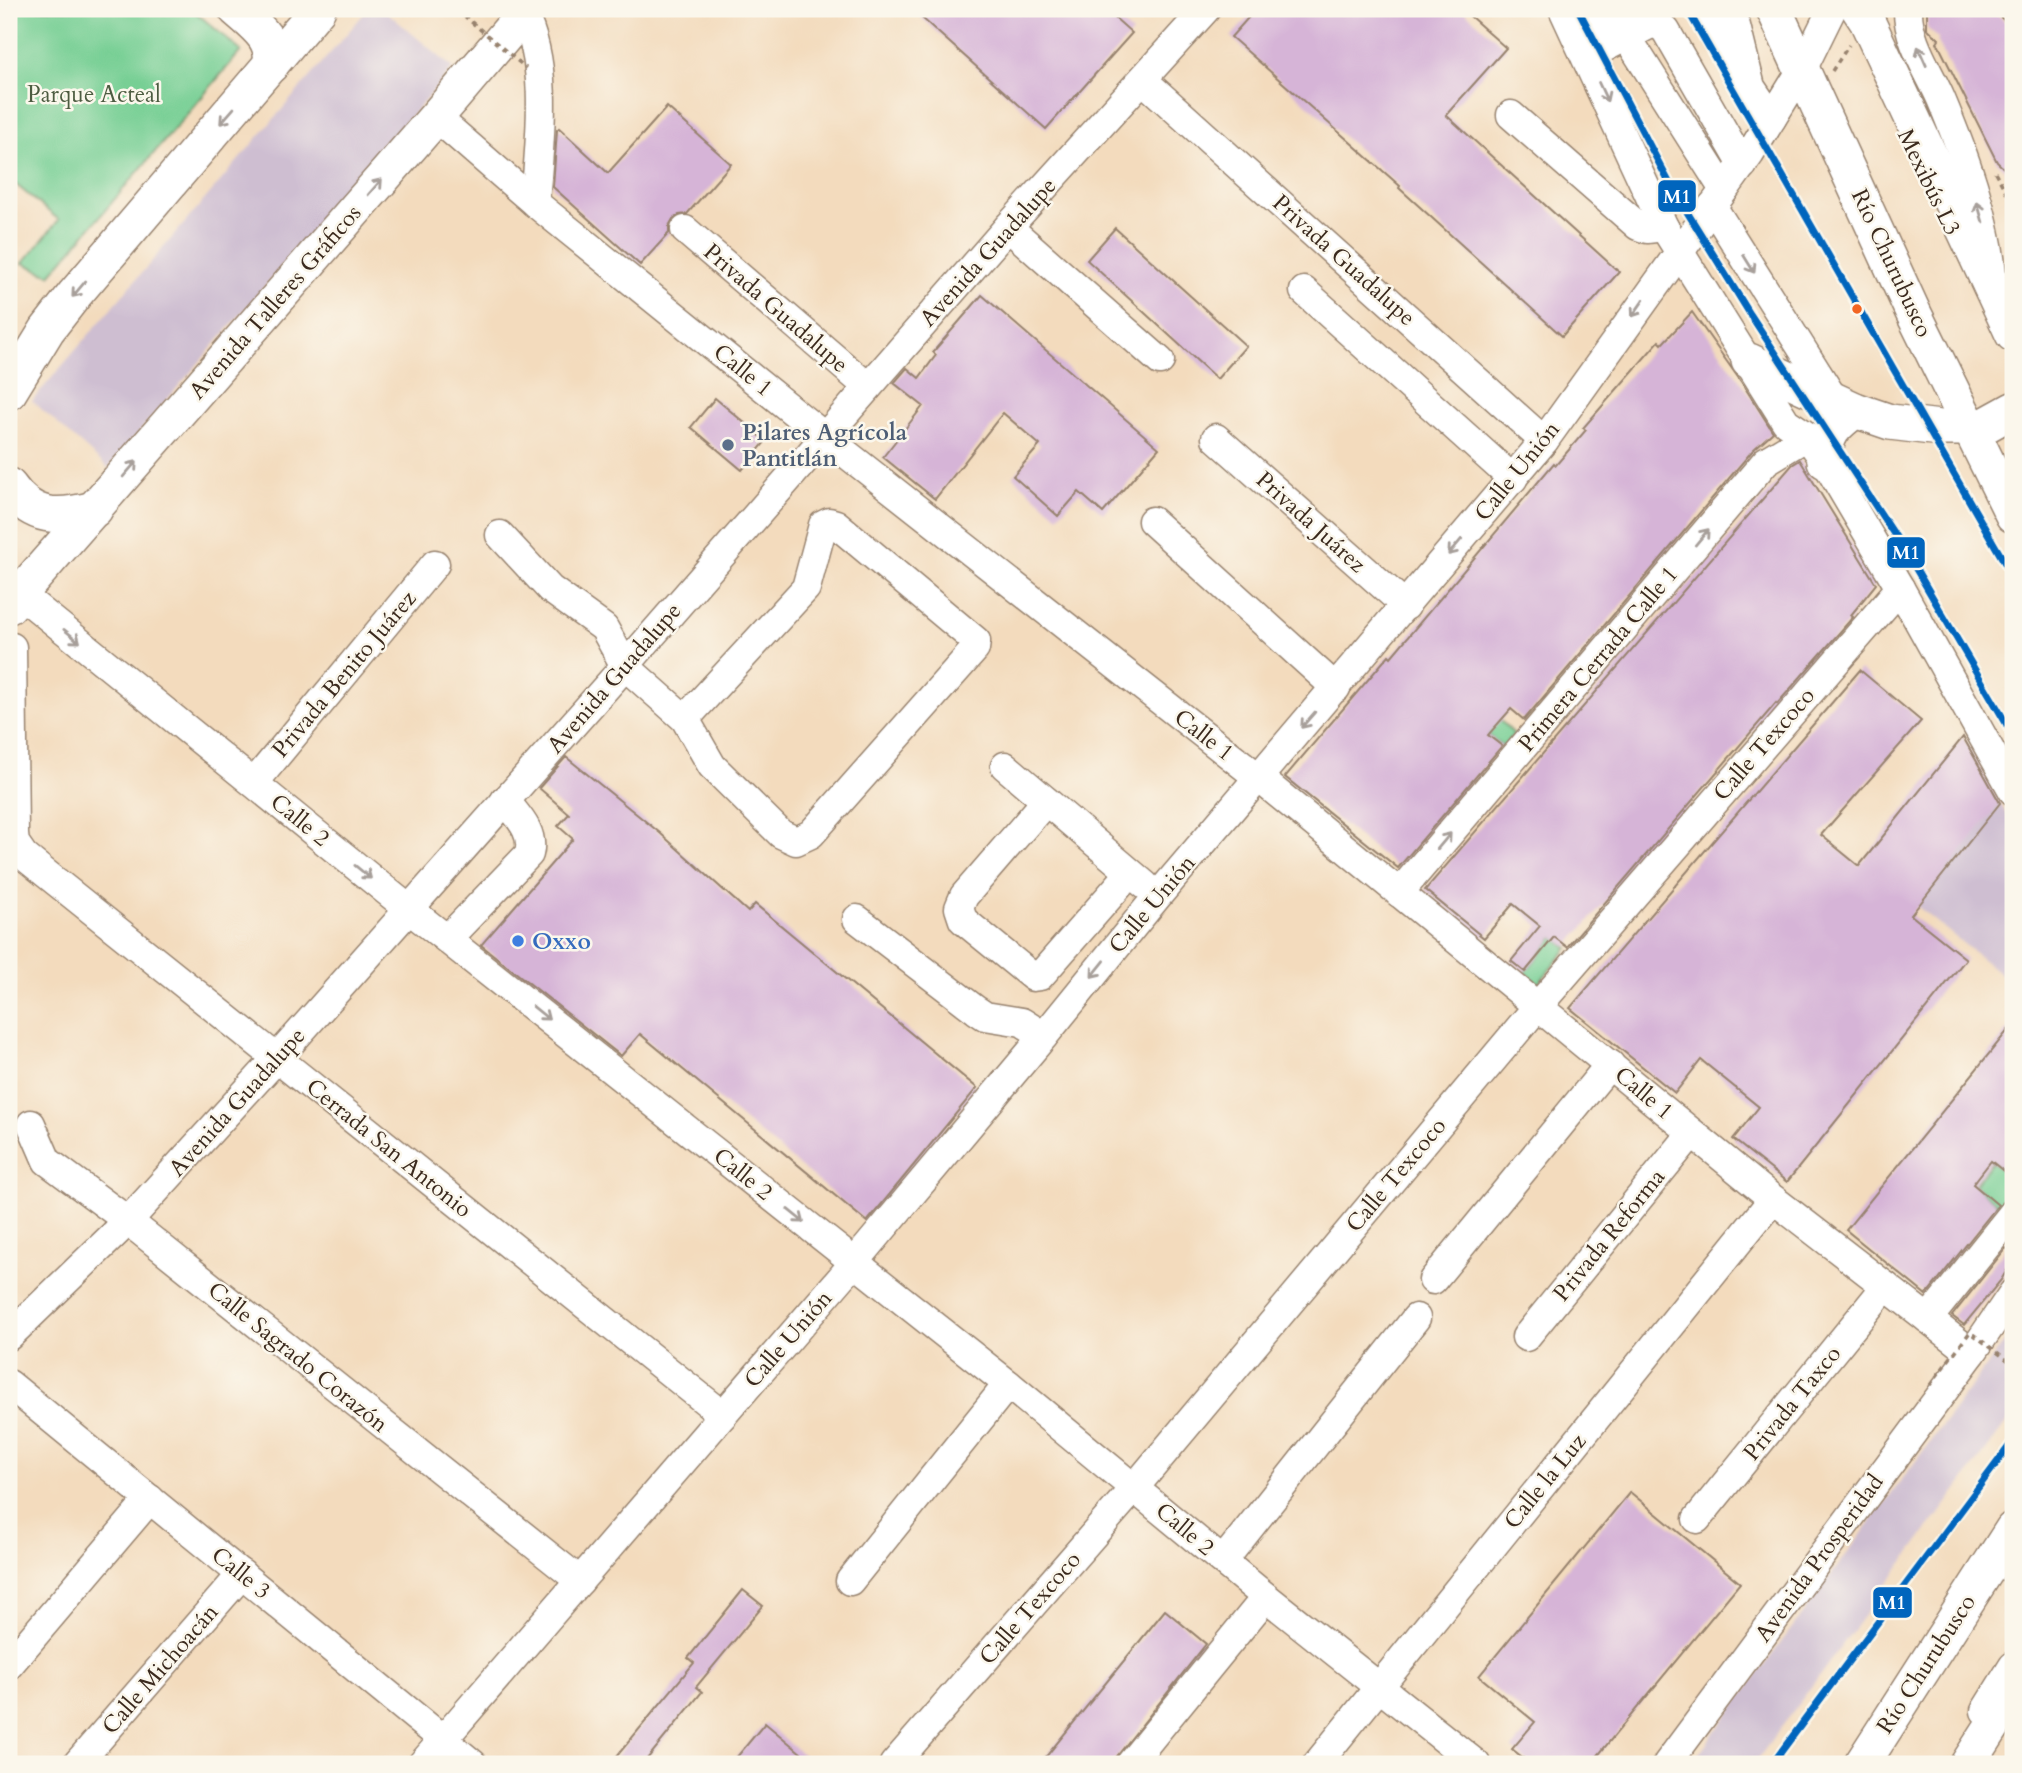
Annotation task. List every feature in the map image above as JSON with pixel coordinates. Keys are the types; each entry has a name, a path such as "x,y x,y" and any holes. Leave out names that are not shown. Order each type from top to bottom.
{"main road":[{"path":"236,9 258,28 270,44 273,55 271,65"},
{"path":"306,9 315,9"},
{"path":"9,391 47,330 75,294 271,65 315,9"},
{"name":"Río Churubusco","path":"1774,9 1912,310 1989,421 2013,515"},
{"path":"1859,9 2013,334"},
{"name":"Avenida Talleres Gráficos","path":"12,595 94,509 525,11"},
{"path":"1749,361 1845,405 1890,422 1954,429 1989,421"},
{"path":"1816,449 1845,405"},
{"path":"9,485 17,498 30,508 48,515 65,516 94,509"},
{"name":"Río Churubusco","path":"1862,1764 2013,1529"},
{"path":"1968,1764 2013,1694"}],"street":[{"name":"Avenida Guadalupe","path":"9,1336 128,1221 277,1058 625,666 1008,227 1206,9"},
{"path":"1563,9 1678,252 1786,422 1816,449 1900,588 2013,791"},
{"path":"1582,47 1628,9"},
{"path":"1701,9 1772,118"},
{"path":"1727,9 1736,26 1751,87"},
{"name":"Calle Unión","path":"422,1764 854,1263 1156,898 1544,441 1743,165 1803,68 1832,9"},
{"path":"1840,9 1815,60 1818,77 1989,421 2013,487"},
{"name":"Mexibús L3","path":"1850,9 1857,34 2013,354"},
{"path":"1908,9 1911,33 1942,101 1970,179 1989,244 1993,294"},
{"path":"525,11 533,33 541,98 535,203"},
{"path":"1582,47 1627,37 1651,24 1661,26 1743,165"},
{"path":"1627,37 1718,198 1845,405"},
{"name":"Privada Guadalupe","path":"1143,80 1544,441"},
{"path":"1511,115 1637,226 1647,229 1664,227"},
{"name":"Calle 1","path":"436,117 535,203 825,437 1259,778 1773,1199 1972,1353"},
{"path":"1008,227 1160,360"},
{"name":"Privada Guadalupe","path":"685,230 868,387"},
{"path":"1304,291 1513,479"},
{"name":"Privada Juárez","path":"1216,438 1406,606"},
{"name":"Primera Cerrada Calle 1","path":"1399,893 1766,461 1816,449"},
{"path":"1152,521 1336,688"},
{"path":"500,535 550,589 604,628 625,666 685,719 712,766 781,834 796,841 811,834 975,649 976,641 836,524 829,522 823,525 806,588 685,719"},
{"name":"Privada Benito Juárez","path":"254,783 435,565"},
{"name":"Calle Texcoco","path":"894,1764 1135,1487 1537,1007 1900,588"},
{"name":"Calle 2","path":"12,595 254,783 1008,1384 1378,1688 1459,1759"},
{"name":"Cerrada San Antonio","path":"12,647 14,835 19,850 723,1415"},
{"path":"1005,766 1156,898"},
{"path":"447,939 529,854 532,843 529,833 505,800"},
{"path":"1046,801 964,896 959,908 963,920 1033,977 1040,976 1130,873"},
{"path":"857,919 985,1016 1022,1022 1044,1036"},
{"path":"1433,1280 1610,1064"},
{"name":"Calle Sagrado Corazón","path":"31,1124 44,1158 128,1221 580,1581"},
{"name":"Privada Reforma","path":"1526,1337 1692,1133"},
{"name":"Calle la Luz","path":"1317,1764 1773,1199"},
{"path":"1928,1319 2013,1213"},
{"name":"Privada Taxco","path":"1697,1519 1886,1286"},
{"name":"Avenida Prosperidad","path":"1667,1764 1972,1353 2013,1293"},
{"path":"1223,1561 1416,1318"},
{"name":"Calle 3","path":"9,1384 473,1764"},
{"path":"850,1581 1008,1384"},
{"path":"9,1665 150,1499"},
{"path":"1882,1764 2013,1558"},
{"name":"Calle Michoacán","path":"77,1764 242,1574"},
{"path":"1130,1764 1266,1597"},
{"path":"1952,1764 2013,1665"}],"path":[{"path":"456,9 526,68"},
{"path":"1930,1385 1970,1332 2013,1364"}],"shaded area":[{"path":"368,9 383,9 453,68 108,468 32,401"},
{"path":"2000,803 2013,826 2013,984 1917,906"},
{"path":"2013,1330 2013,1414 1754,1764 1691,1764"}],"green space":[{"name":"Parque Acteal","path":"9,9 192,9 241,51 50,275 23,263 59,220 9,179"},
{"path":"1463,684 1514,734 1503,747 1447,702"},
{"path":"1554,937 1568,948 1538,984 1525,972"},
{"path":"1992,1162 2013,1179 2013,1199 2005,1210 1974,1185"}],"building":[{"path":"912,9 1105,9 1132,33 1046,129"},
{"path":"1256,9 1462,9 1506,48 1446,115 1619,272 1562,336 1399,188 1400,186 1231,37"},
{"path":"1927,9 1991,9 2013,28 2013,177 1997,162 1937,42 1939,39 1927,28"},
{"path":"667,107 731,164 687,214 673,219 669,233 640,265 553,187 557,130 559,128 608,173"},
{"path":"1115,228 1246,346 1217,379 1087,260"},
{"path":"982,295 1159,448 1103,513 1079,492 1058,516 1013,476 1040,445 1003,413 935,499 883,457 923,406 894,383 907,368 919,378 936,355 933,352"},
{"path":"1692,312 1773,432 1753,450 1524,720 1511,709 1488,735 1502,746 1398,868 1285,777 1389,655 1391,657 1554,463 1556,465 1586,430 1583,428 1659,341 1662,344"},
{"path":"715,398 766,441 742,470 691,427"},
{"path":"1800,460 1876,584 1851,615 1853,617 1567,947 1554,937 1525,972 1511,961 1540,926 1513,904 1484,938 1425,890 1792,465"},
{"path":"1860,670 1921,721 1821,835 1859,866 1963,737 2000,803 1911,915 1966,959 1787,1182 1733,1139 1759,1107 1701,1060 1675,1093 1570,1008"},
{"path":"566,757 660,833 748,912 755,904 977,1088 867,1222 640,1034 621,1056 481,945 573,839 558,826 569,814 539,788"},
{"path":"2013,1024 2013,1179 1991,1161 1973,1184 1998,1205 1926,1295 1846,1230"},
{"path":"2006,1248 2013,1253 2013,1260 2001,1280 1964,1325 1952,1316"},
{"path":"1630,1492 1740,1583 1591,1764 1531,1764 1512,1749 1535,1722 1479,1676"},
{"path":"743,1590 763,1606 696,1687 702,1692 643,1764 625,1764 616,1757 694,1663 688,1658"},
{"path":"1165,1610 1206,1644 1111,1764 1040,1764"},
{"path":"765,1723 814,1764 731,1764"}],"transit line":[{"name":"M1","path":"1578,9 1671,186 1750,314 1909,557 2013,735"},
{"name":"M1","path":"1687,9 2013,577"},
{"name":"M1","path":"1772,1764 2013,1441"}],"place":[{"name":"Pilares Agrícola Pantitlán","path":"728,445"},
{"name":"Oxxo","path":"518,941"}]}
